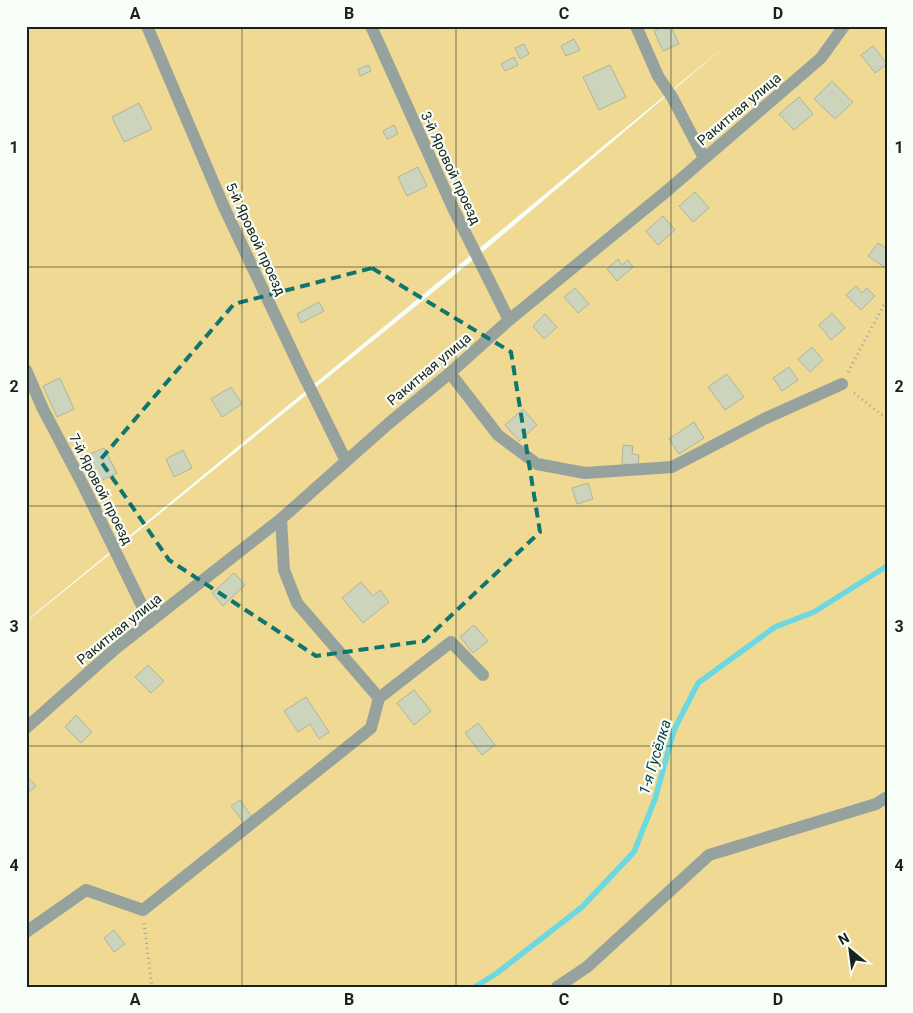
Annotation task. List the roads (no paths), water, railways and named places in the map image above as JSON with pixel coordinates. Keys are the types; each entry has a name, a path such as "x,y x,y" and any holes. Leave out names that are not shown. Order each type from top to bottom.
{"street":[{"name":"5-й Яровой проезд","path":"147,26 223,205 346,461"},
{"name":"3-й Яровой проезд","path":"370,26 453,208 509,320"},
{"path":"636,26 658,76 672,97 704,158"},
{"name":"Ракитная улица","path":"26,728 115,649 281,519 509,320 660,197 821,58 844,26"},
{"name":"7-й Яровой проезд","path":"26,370 43,409 83,485 150,622"},
{"path":"450,373 498,435 537,464 585,473 672,467 764,419 842,384"},
{"path":"281,519 284,570 296,603 379,698"},
{"path":"26,932 86,890 143,910 371,728 379,698 451,642 483,675"},
{"path":"557,987 588,967 709,855 876,804 887,798"}],"waterway":[{"name":"1-я Гусёлка","path":"475,987 497,973 582,907 634,852 655,799 674,730 698,683 775,627 814,612 887,566"}]}
